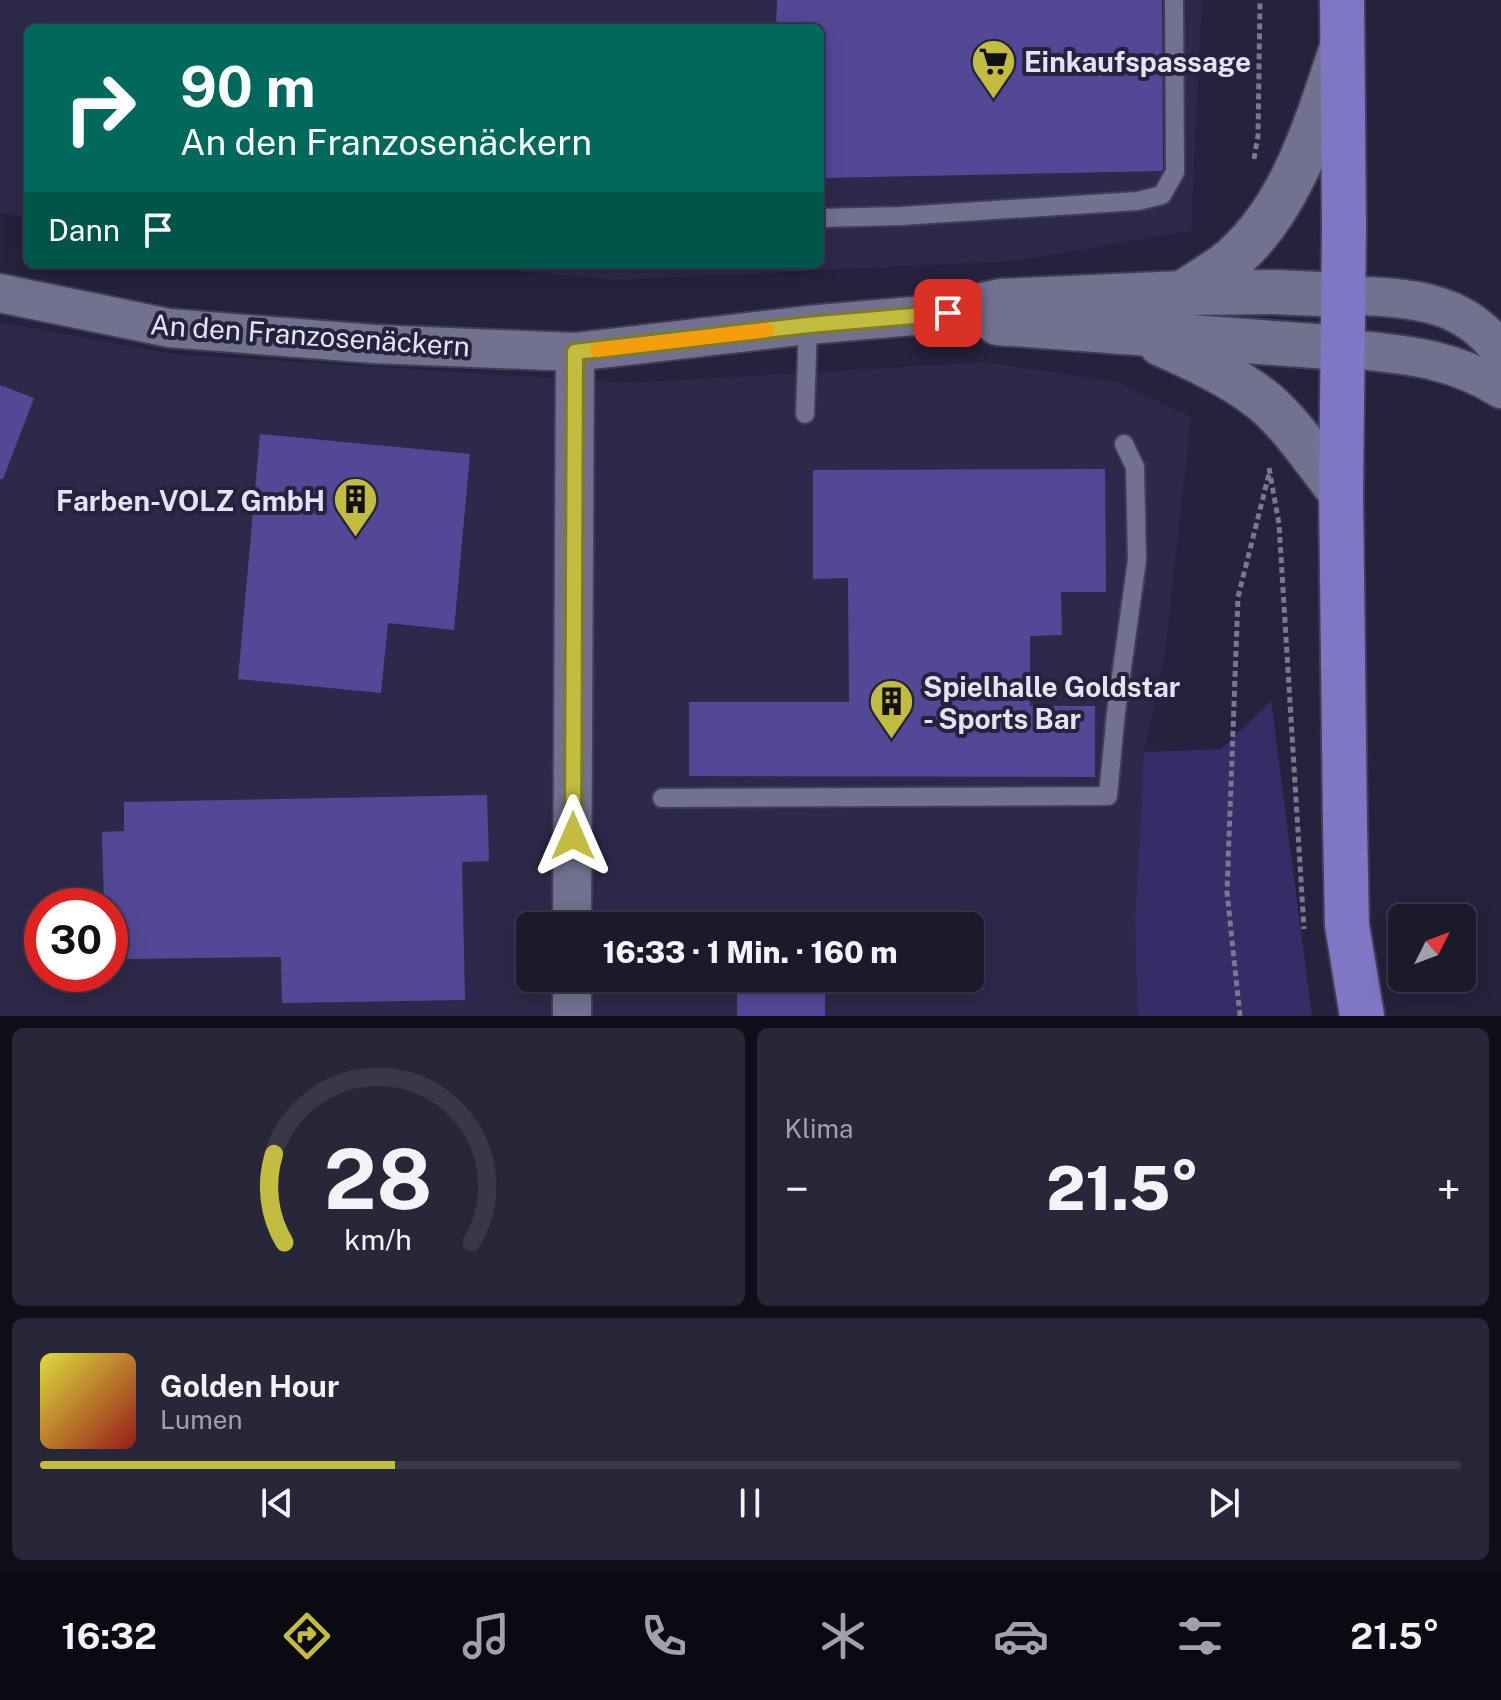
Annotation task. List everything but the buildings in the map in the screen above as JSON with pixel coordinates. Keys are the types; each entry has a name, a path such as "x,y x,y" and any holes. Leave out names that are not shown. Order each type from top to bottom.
{"main road":[{"path":"1342,0 1341,493 1347,925 1362,1016"}],"street":[{"path":"1183,293 1225,264 1259,230 1285,190 1321,109 1342,47"},
{"path":"948,313 1001,301 1183,293 1273,292 1428,301 1469,319 1501,353"},
{"name":"An den Franzosenäckern","path":"0,293 169,328 374,344 575,352 808,325 948,313"},
{"path":"948,313 1007,325 1342,348 1437,360 1474,372 1501,389"},
{"path":"1141,335 1217,371 1265,403 1341,493"},
{"path":"572,912 575,352"},
{"path":"572,992 572,1016"}],"lane":[{"path":"824,218 1138,201 1162,195 1175,172 1174,0"},
{"path":"805,414 808,325"},
{"path":"662,798 1108,796 1137,560 1135,467 1124,444"}],"path":[{"path":"1253,167 1258,136 1260,0"},
{"path":"1265,403 1270,470 1279,524 1305,935"},
{"path":"1240,1016 1227,892 1238,597 1270,470"}],"shaded area":[{"path":"0,0 1202,0 1191,231 1015,261 614,280 492,268 824,268 824,24 24,24 24,216 0,213"},
{"path":"0,322 173,354 628,383 986,362 1117,382 1191,417 1165,654 1144,752 1136,943 1138,1016 0,1016"},
{"path":"1271,701 1312,1016 1138,1016 1135,929 1144,752 1221,749"}],"slow traffic":[{"path":"597,350 767,330"}],"place":[{"name":"Einkaufspassage","path":"993,100"},
{"name":"Farben-VOLZ GmbH","path":"356,539"},
{"name":"Spielhalle Goldstar - Sports Bar","path":"892,741"}],"route":[{"path":"573,836 575,352 808,325 948,313"}]}
